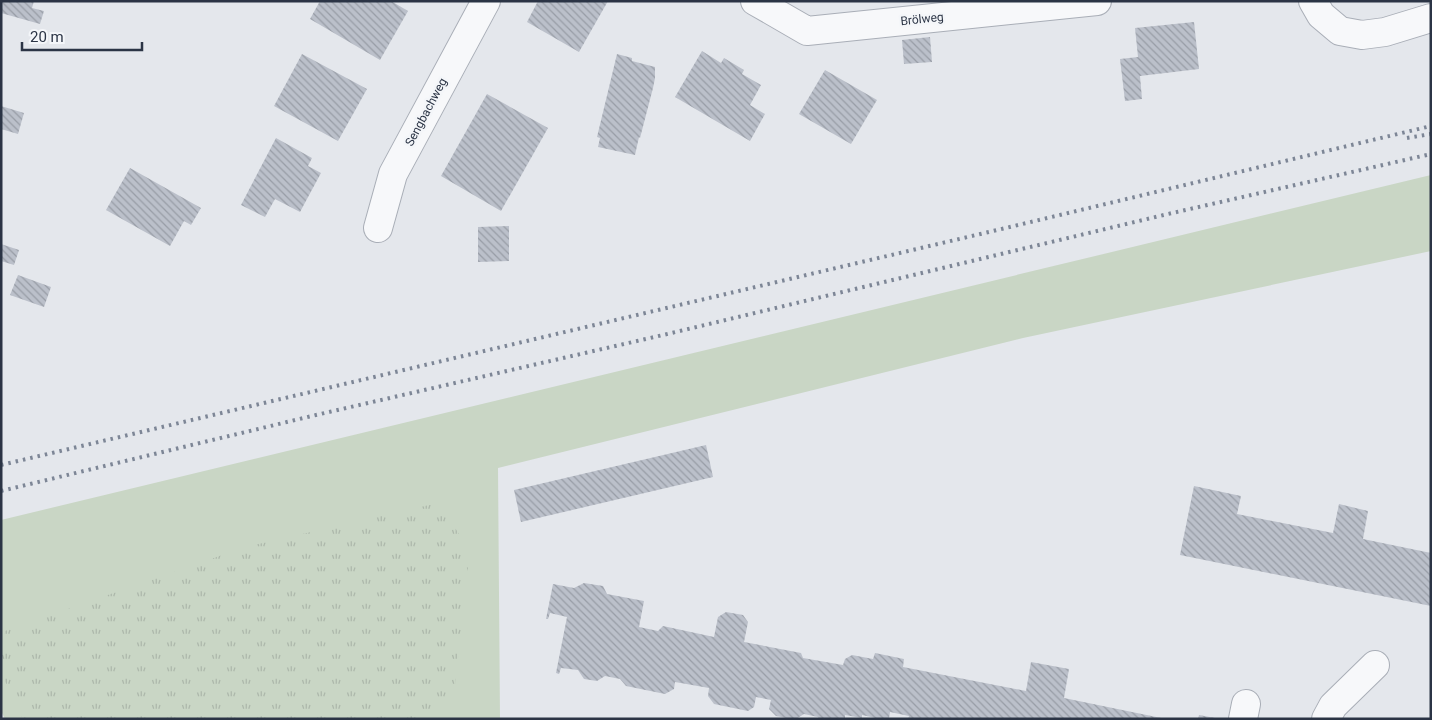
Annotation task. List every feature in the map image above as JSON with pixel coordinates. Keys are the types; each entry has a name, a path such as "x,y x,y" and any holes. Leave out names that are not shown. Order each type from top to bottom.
{"street":[{"name":"Sengbachweg","path":"378,228 393,174 486,1"},
{"name":"Brölweg","path":"755,1 807,31 1097,1"},
{"path":"1314,1 1321,15 1340,31 1362,34 1385,32 1431,18"},
{"path":"1326,719 1333,706 1375,665"}],"green space":[{"path":"1431,175 1431,251 1023,338 498,468 500,719 5,719 1,711 1,520"},
{"path":"438,503 470,550 454,694 426,719 23,719 1,673 1,653 5,631 245,547"}],"building":[{"path":"1,1 34,1 32,8 44,11 40,24 1,13"},
{"path":"320,1 391,1 408,11 380,60 310,19"},
{"path":"538,1 608,1 579,52 527,22"},
{"path":"1194,22 1199,69 1140,76 1142,99 1125,101 1120,59 1138,57 1135,28"},
{"path":"930,37 932,62 904,64 902,40"},
{"path":"702,51 721,63 724,58 744,70 742,74 761,85 750,105 765,114 750,141 675,97"},
{"path":"302,54 367,89 338,141 274,106"},
{"path":"617,54 632,58 632,61 655,67 653,88 635,155 598,147 600,138 597,137"},
{"path":"825,70 877,100 851,144 799,114"},
{"path":"487,94 548,128 501,211 441,176"},
{"path":"1,106 24,113 18,134 1,129"},
{"path":"276,138 312,158 308,166 321,173 300,212 275,199 265,217 241,205"},
{"path":"130,168 201,208 191,225 184,221 170,246 106,210"},
{"path":"509,226 509,261 478,262 478,227"},
{"path":"1,244 19,250 14,265 1,261"},
{"path":"18,275 51,287 44,307 10,295"},
{"path":"706,445 713,477 521,522 514,490"},
{"path":"1194,486 1241,496 1237,514 1333,533 1339,504 1368,511 1363,539 1431,553 1431,606 1180,555"},
{"path":"584,583 603,586 607,594 644,601 639,627 658,631 663,626 714,637 718,617 726,612 743,615 748,622 744,642 801,653 803,658 843,665 845,659 852,655 873,659 875,653 904,659 903,667 1026,691 1031,662 1069,669 1064,698 1166,719 908,719 909,716 890,712 889,719 862,715 862,718 845,715 845,719 819,719 818,717 804,714 796,719 792,719 776,716 769,709 771,700 756,697 754,707 748,711 714,704 708,696 709,688 675,682 674,689 665,694 626,686 620,679 605,676 597,681 584,679 578,670 561,668 559,674 556,673 567,617 550,613 548,619 546,619 553,584 574,588"},
{"path":"1199,715 1215,718 1215,719 1198,719"}],"railway":[{"path":"1,465 1431,126"},
{"path":"1407,138 1431,134"},
{"path":"1,491 1168,214 1431,154"}]}
